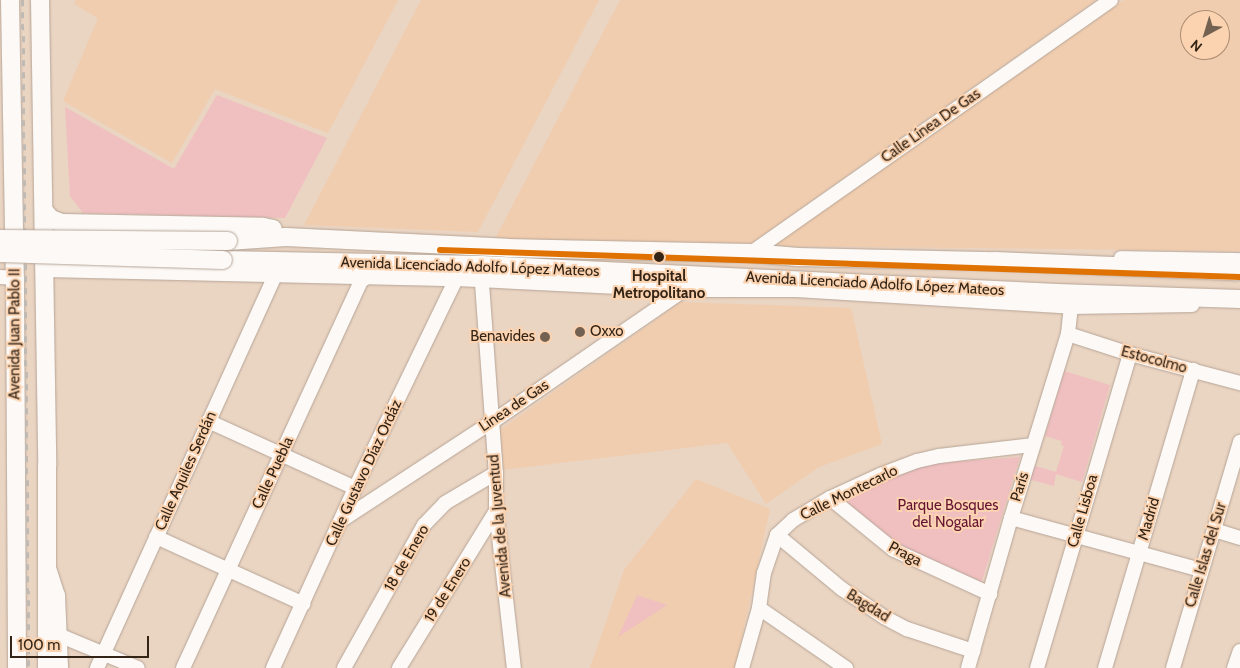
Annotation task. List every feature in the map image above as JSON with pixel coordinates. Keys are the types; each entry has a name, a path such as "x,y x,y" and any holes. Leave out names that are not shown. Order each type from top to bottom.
{"main road":[{"name":"Avenida Juan Pablo II","path":"8,0 10,20 8,277 17,668"},
{"name":"Avenida Juan Pablo II","path":"40,0 45,270 47,668"},
{"path":"44,211 55,221 72,224 263,227 278,231 286,237"},
{"name":"Avenida Licenciado Adolfo López Mateos","path":"0,239 228,241 286,237 507,248 751,253 798,257 1239,266"},
{"name":"Avenida Licenciado Adolfo López Mateos","path":"0,253 333,263 481,272 1007,297 1058,293 1240,299"},
{"path":"333,263 363,277"},
{"path":"1035,305 1058,293"}],"street":[{"name":"Calle Línea De Gas","path":"751,253 1111,0"},
{"path":"69,272 60,256 59,247 61,238 72,224"},
{"path":"45,270 456,279 481,272 684,290 796,290 1007,297 1035,305 1071,307 1240,305"},
{"name":"Avenida de la Juventud","path":"481,272 496,473 496,511 514,668"},
{"name":"Calle Aquiles Serdán","path":"97,668 276,274"},
{"name":"Calle Puebla","path":"183,668 363,277"},
{"name":"Calle Gustavo Díaz Ordáz","path":"273,668 304,604 355,488 456,279"},
{"name":"Línea de Gas","path":"342,520 492,422 684,290"},
{"name":"París","path":"968,668 1011,518 1068,334 1071,307"},
{"name":"Estocolmo","path":"1068,334 1130,354 1240,383"},
{"name":"Calle Lisboa","path":"1037,668 1130,354"},
{"name":"Madrid","path":"1105,668 1193,370"},
{"path":"208,421 355,488"},
{"name":"Calle Islas del Sur","path":"1173,668 1240,442"},
{"name":"Calle Montecarlo","path":"742,668 758,608 764,573 777,535 801,514 830,498 880,475 917,461 939,456 1033,445"},
{"name":"18 de Enero","path":"344,668 424,525 445,503 496,473"},
{"name":"Praga","path":"830,498 894,550 990,594"},
{"name":"19 de Enero","path":"399,668 496,511"},
{"path":"1011,518 1201,570"},
{"path":"1214,530 1240,538"},
{"name":"Bagdad","path":"777,535 842,589 884,617 907,629 973,651"},
{"path":"156,537 304,604"},
{"path":"47,564 53,574 58,595 61,668"},
{"path":"758,608 846,668"},
{"path":"61,636 104,652 138,668"},
{"path":"1234,668 1240,651"}],"shaded area":[{"path":"76,0 398,0 328,133 215,89 172,163 63,101 98,18 74,4"},
{"path":"421,0 599,0 478,232 304,225"},
{"path":"620,0 1096,0 750,244 517,241 496,237"},
{"path":"1124,0 1240,0 1240,251 773,246"},
{"path":"681,302 851,308 882,444 819,467 766,504 727,443 502,470 500,430"},
{"path":"696,479 770,509 735,668 590,668 624,570"}],"green space":[{"path":"217,95 327,138 285,218 83,213 70,196 65,107 174,169"},
{"path":"1064,371 1110,385 1082,482 1056,474 1054,486 1028,479 1032,465 1056,472 1064,446 1061,445 1062,441 1045,436"},
{"name":"Parque Bosques del Nogalar","path":"1020,457 981,584 907,554 838,502 923,464"},
{"path":"637,595 667,605 618,637"}],"railway":[{"path":"23,0 29,668"}],"transit line":[{"path":"440,250 1240,277"}],"place":[{"name":"Hospital Metropolitano","path":"659,257"},
{"name":"Oxxo","path":"580,332"},
{"name":"Benavides","path":"545,337"}]}
